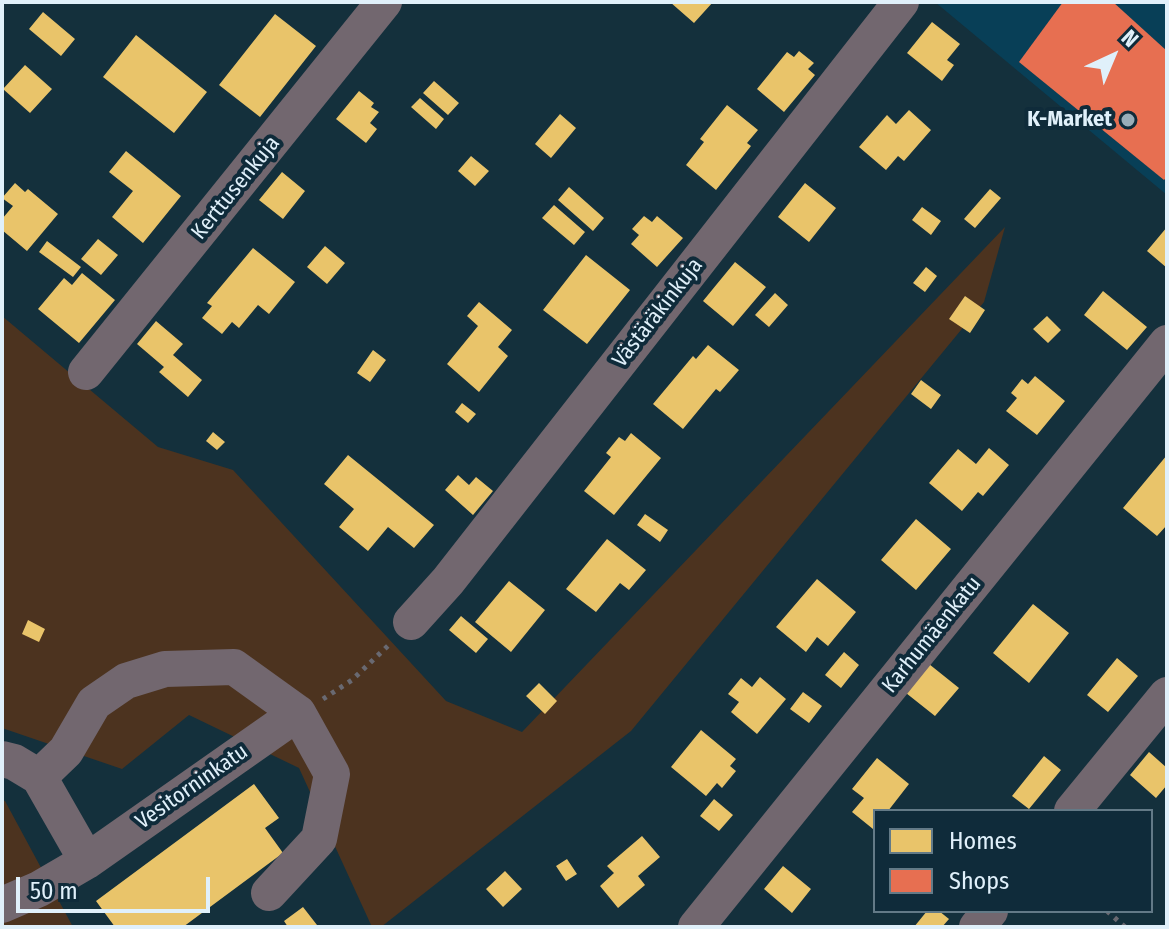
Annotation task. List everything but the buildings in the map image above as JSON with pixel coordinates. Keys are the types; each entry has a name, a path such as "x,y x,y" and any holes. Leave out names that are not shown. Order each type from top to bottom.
{"street":[{"name":"Kerttusenkuja","path":"86,372 384,2"},
{"name":"Västäräkinkuja","path":"411,622 448,581 901,2"},
{"name":"Karhumäenkatu","path":"696,927 1167,343"},
{"path":"39,777 66,751 94,703 126,681 165,669 234,667 298,713 332,774 319,839 269,893"},
{"path":"1074,809 1167,695"},
{"name":"Vesitorninkatu","path":"2,905 39,889 87,861 298,713"},
{"path":"2,759 14,762 39,777 87,861"}],"path":[{"path":"298,713 352,680 411,622"},
{"path":"1109,913 1125,927"}],"shaded area":[{"name":"K-Market","path":"935,2 1167,2 1167,195"},
{"path":"1005,227 984,302 631,731 381,927 372,927 299,768 189,715 122,769 2,728 2,316 158,447 233,470 446,701 522,732"},
{"path":"2,800 5,801 73,927 2,927"}],"place":[{"name":"K-Market","path":"1128,120"}]}
